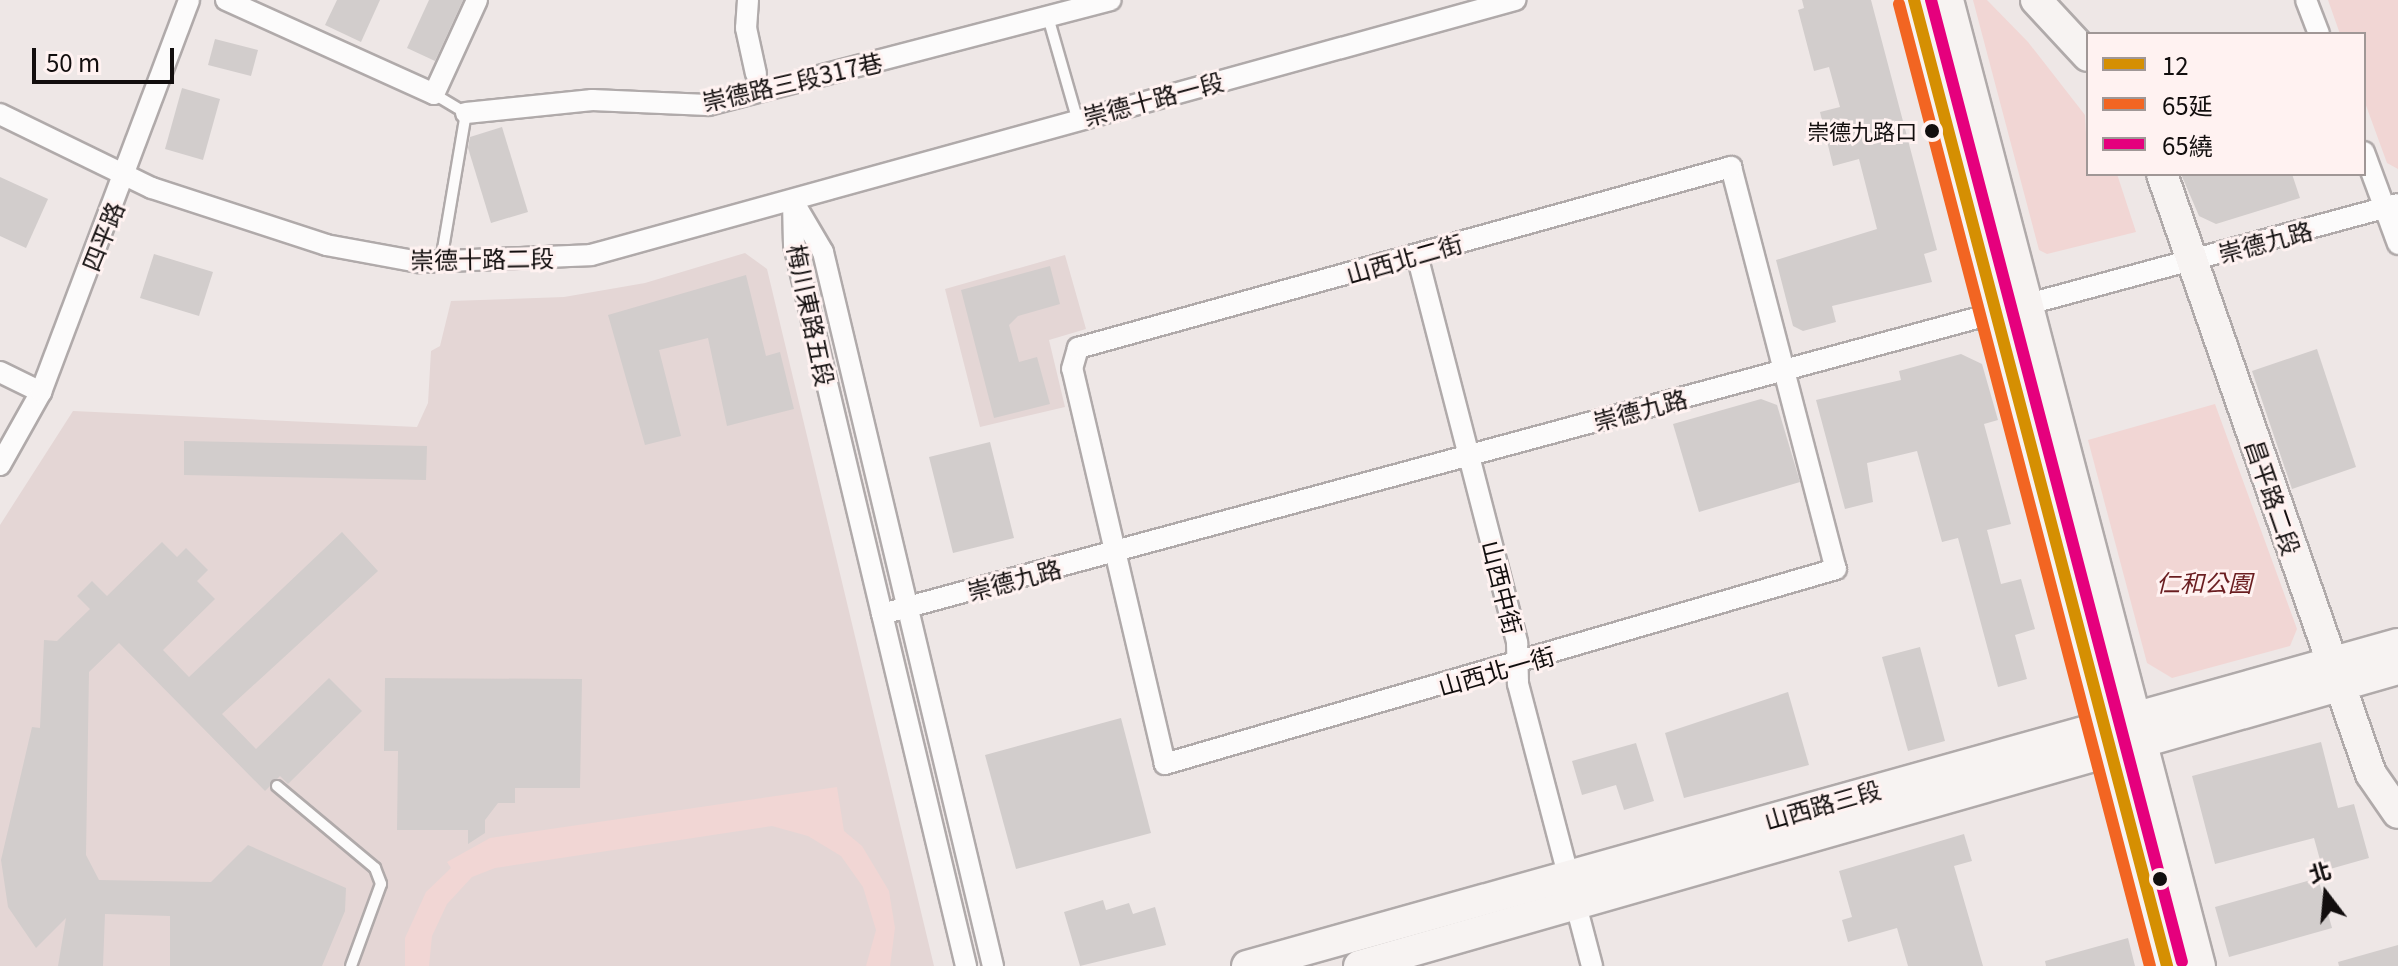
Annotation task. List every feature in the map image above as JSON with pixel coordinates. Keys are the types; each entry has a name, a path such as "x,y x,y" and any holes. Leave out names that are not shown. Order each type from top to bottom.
{"street":[{"name":"四平路","path":"0,465 41,392 127,178 189,0"},
{"path":"226,0 434,94 477,0"},
{"path":"748,0 746,28 756,74"},
{"name":"崇德路三段317巷","path":"466,113 592,100 708,105 1046,9 1111,0"},
{"name":"崇德十路一段","path":"793,201 1077,118 1515,0"},
{"path":"1914,0 2142,746 2200,966"},
{"path":"1948,0 2011,311 2104,724 2167,966"},
{"path":"2036,0 2086,54"},
{"path":"2306,0 2318,32"},
{"name":"崇德十路二段","path":"0,114 127,178 326,245 441,261 591,255 793,201"},
{"path":"2366,156 2392,206 2398,244"},
{"name":"山西北二街","path":"1115,551 1072,369 1078,348 1731,167 1783,369"},
{"name":"昌平路二段","path":"2163,176 2371,774 2398,813"},
{"name":"梅川東路五段","path":"793,201 819,239 993,966"},
{"name":"梅川東路五段","path":"793,201 794,245 966,966"},
{"name":"崇德九路","path":"882,614 2392,206"},
{"name":"山西中街","path":"1417,255 1517,643 1516,665 1592,966"},
{"name":"山西北一街","path":"1115,551 1165,764 1516,665 1836,569 1783,369"},
{"path":"0,372 41,392"},
{"name":"山西路三段","path":"1359,966 2142,746 2335,674 2398,644"},
{"name":"山西路三段","path":"1247,966 2133,716 2335,674 2398,669"}],"lane":[{"path":"1046,9 1077,118"},
{"path":"434,94 466,113 441,261"},
{"path":"277,786 375,868 381,884 351,966"}],"shaded area":[{"path":"745,253 767,269 934,966 0,966 0,525 73,411 417,427 428,403 431,351 440,346 451,301 564,297 645,283"},
{"path":"1065,255 1086,329 1049,340 1065,407 980,427 945,289"}],"green space":[{"path":"1973,0 1987,0 2028,42 2085,115 2086,176 2118,176 2136,232 2047,254 2039,250"},
{"path":"2328,0 2398,0 2398,169 2387,163 2366,105 2366,32 2339,32"},
{"name":"仁和公園","path":"2215,404 2297,629 2290,646 2172,678 2147,663 2088,440"},
{"path":"837,787 844,831 862,846 889,891 895,928 890,966 866,966 876,930 863,887 841,856 808,836 772,826 495,868 472,877 447,904 432,936 429,966 405,966 405,938 426,892 451,868 447,862 490,838"}],"building":[{"path":"337,0 380,0 361,42 325,25"},
{"path":"429,0 463,0 435,61 407,48"},
{"path":"1802,0 1871,0 1937,250 1924,254 1932,282 1832,306 1836,322 1803,331 1793,326 1776,260 1877,229 1859,159 1833,166 1820,112 1840,107 1829,67 1814,71 1798,10 1804,8"},
{"path":"215,39 258,50 251,76 208,65"},
{"path":"182,88 220,99 203,160 165,149"},
{"path":"502,127 528,212 491,223 468,148 470,137"},
{"path":"2182,176 2293,176 2300,198 2216,224 2199,216"},
{"path":"0,177 48,199 26,248 0,236"},
{"path":"154,254 213,272 199,316 140,298"},
{"path":"1050,266 1060,304 1018,316 1009,325 1019,362 1037,357 1050,404 994,418 961,290"},
{"path":"746,275 766,356 780,352 794,409 727,426 708,338 659,350 681,436 645,445 608,315"},
{"path":"2317,349 2356,467 2292,489 2252,371"},
{"path":"1961,354 1982,364 1998,420 1984,424 2011,524 1987,530 2001,584 2021,579 2035,629 2015,635 2027,679 1998,687 1958,538 1942,542 1917,451 1867,463 1873,502 1845,509 1816,400 1901,380 1899,371"},
{"path":"1761,399 1777,405 1800,482 1699,512 1673,424"},
{"path":"184,441 427,446 426,480 184,475"},
{"path":"990,442 1014,538 953,553 929,457"},
{"path":"342,532 378,571 222,714 256,749 329,678 362,711 288,784 280,776 265,791 119,643 89,672 86,855 99,880 211,882 248,845 346,888 345,911 322,966 170,966 170,916 105,914 103,966 58,966 66,918 36,948 8,907 1,860 32,727 40,728 44,640 57,641 90,609 77,596 92,581 107,596 162,542 177,557 186,548 208,570 197,581 215,599 163,650 189,677"},
{"path":"1920,647 1945,741 1908,751 1882,657"},
{"path":"385,678 582,679 580,788 515,788 515,803 498,803 485,820 485,833 468,844 468,830 397,830 398,751 384,751"},
{"path":"1788,692 1809,765 1684,798 1665,733"},
{"path":"1121,718 1151,833 1016,869 985,755"},
{"path":"2321,742 2338,808 2354,804 2369,858 2323,871 2314,838 2215,864 2192,776"},
{"path":"1636,743 1654,801 1624,810 1616,785 1582,795 1572,761"},
{"path":"1964,834 1972,861 1954,866 1983,966 1908,966 1897,928 1848,942 1842,920 1852,917 1839,871"},
{"path":"2318,878 2332,928 2229,957 2215,907"},
{"path":"1103,900 1106,910 1129,903 1133,914 1155,907 1166,945 1080,966 1064,912"},
{"path":"2128,938 2135,966 2046,966 2045,961"},
{"path":"2398,945 2398,966 2339,966 2338,962"}],"transit line":[{"name":"12","path":"1914,0 2167,966"},
{"name":"65繞","path":"1931,0 2182,962"},
{"name":"65延","path":"1899,4 2150,966"}],"place":[{"name":"崇德九路口","path":"1932,131"}]}
